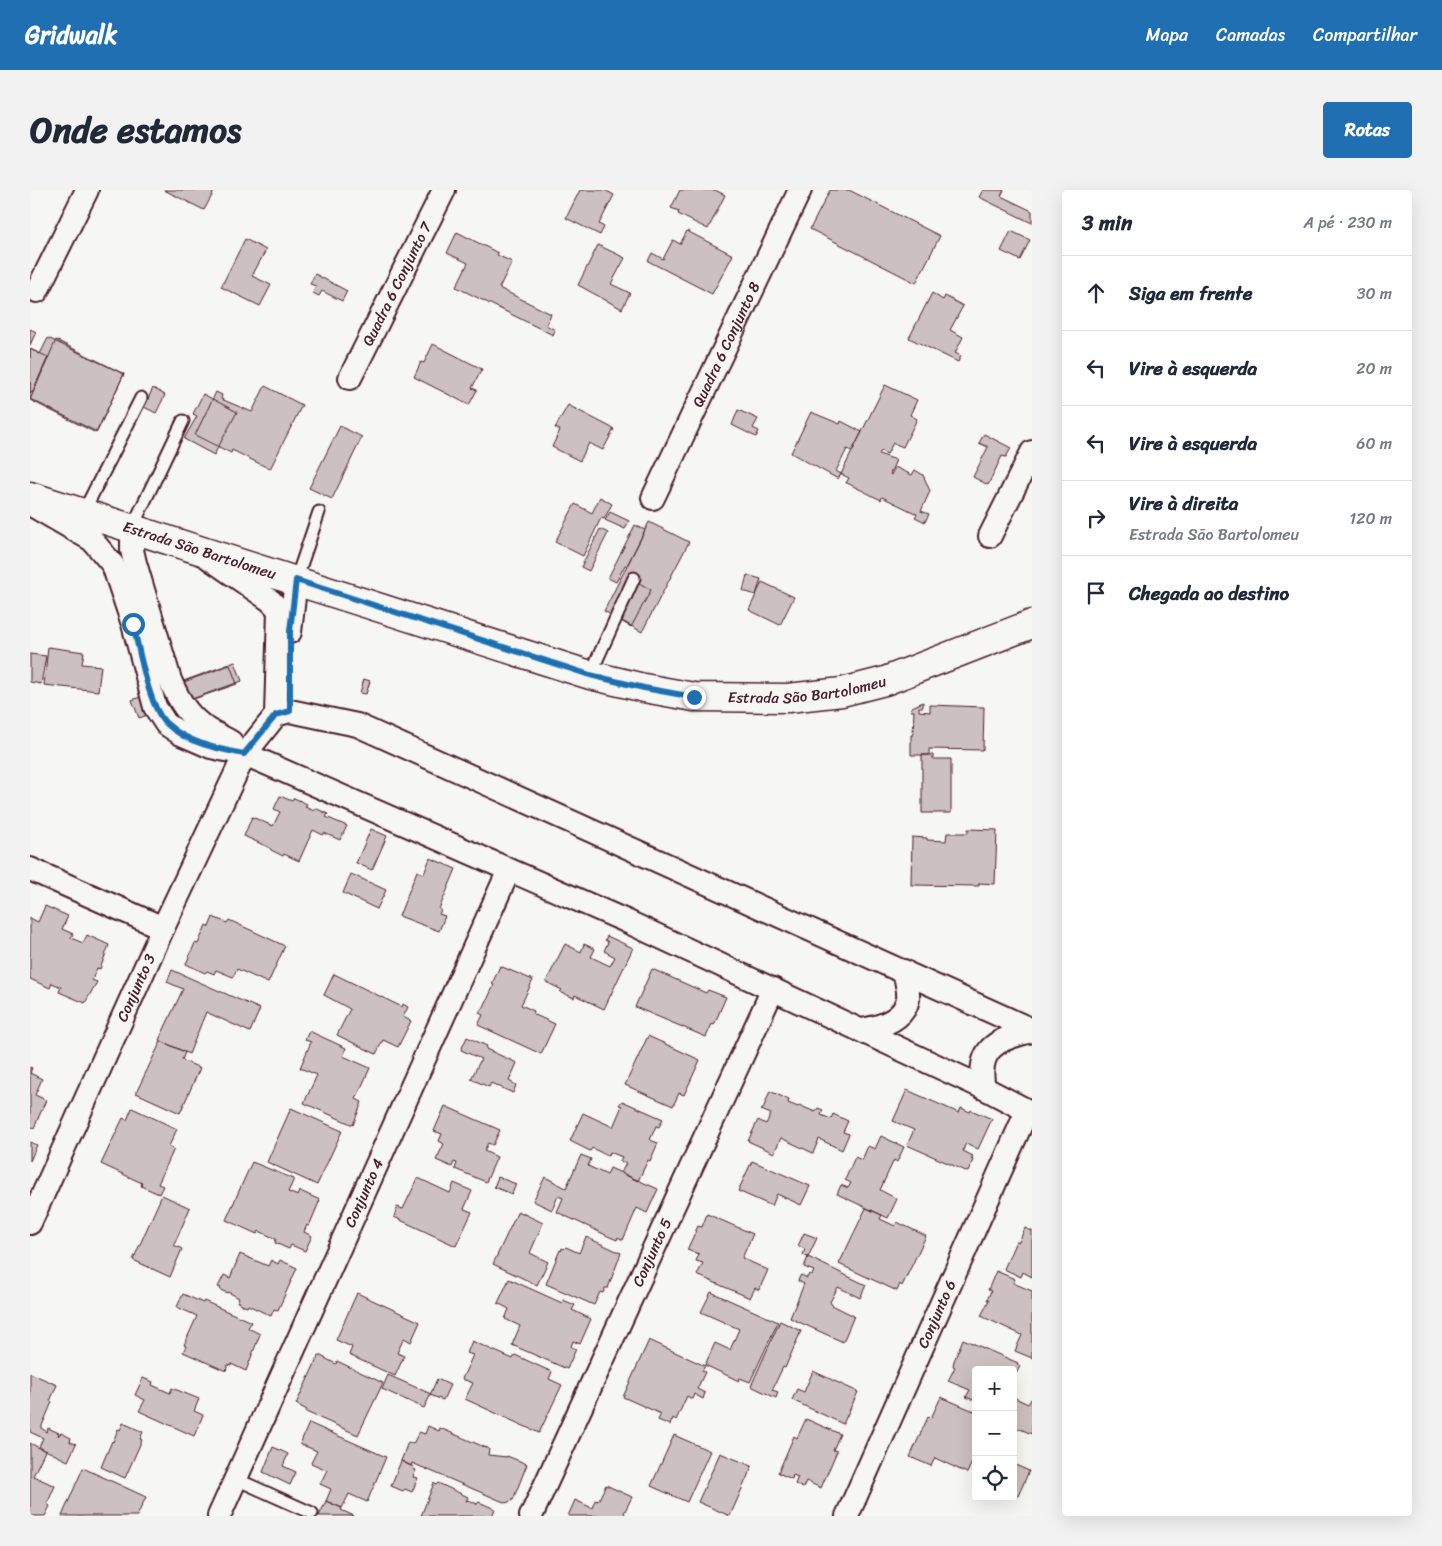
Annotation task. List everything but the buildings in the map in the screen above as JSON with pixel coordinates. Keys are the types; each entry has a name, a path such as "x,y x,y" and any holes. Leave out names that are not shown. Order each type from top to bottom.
{"street":[{"path":"37,291 87,190"},
{"name":"Quadra 6 Conjunto 7","path":"350,378 444,190"},
{"name":"Quadra 6 Conjunto 8","path":"653,498 800,190"},
{"path":"990,536 1032,452"},
{"name":"Estrada São Bartolomeu","path":"30,496 590,675 644,688 694,697 797,697 842,692 885,681 1032,624"},
{"path":"30,504 92,540 113,564 133,624 155,707 166,724 182,734 211,747 244,754 509,870 862,1030 1030,1112"},
{"path":"132,528 132,550 135,563 170,680 177,697 196,722 230,741 244,754"},
{"path":"194,548 271,601 279,610 283,713"},
{"path":"283,713 296,580"},
{"path":"283,713 357,725 1032,1031"},
{"name":"Conjunto 3","path":"30,1223 244,754 283,713"},
{"path":"30,869 163,928"},
{"name":"Conjunto 4","path":"219,1516 509,870"},
{"path":"862,1030 876,1028 889,1022 904,1010 908,999 908,988 904,972"},
{"name":"Conjunto 5","path":"531,1516 773,989"},
{"path":"984,1088 982,1066 986,1054 995,1044 1010,1036 1032,1031"},
{"name":"Conjunto 6","path":"847,1516 1030,1112"}],"lane":[{"path":"83,513 140,398"},
{"path":"132,528 183,421"},
{"path":"296,580 319,512"},
{"path":"590,675 634,578"},
{"path":"236,1479 312,1513"}],"route":[{"path":"133,624 155,707 166,724 182,734 211,747 244,754 276,715 290,711 290,631 296,580 590,675 644,688 694,697"}]}
